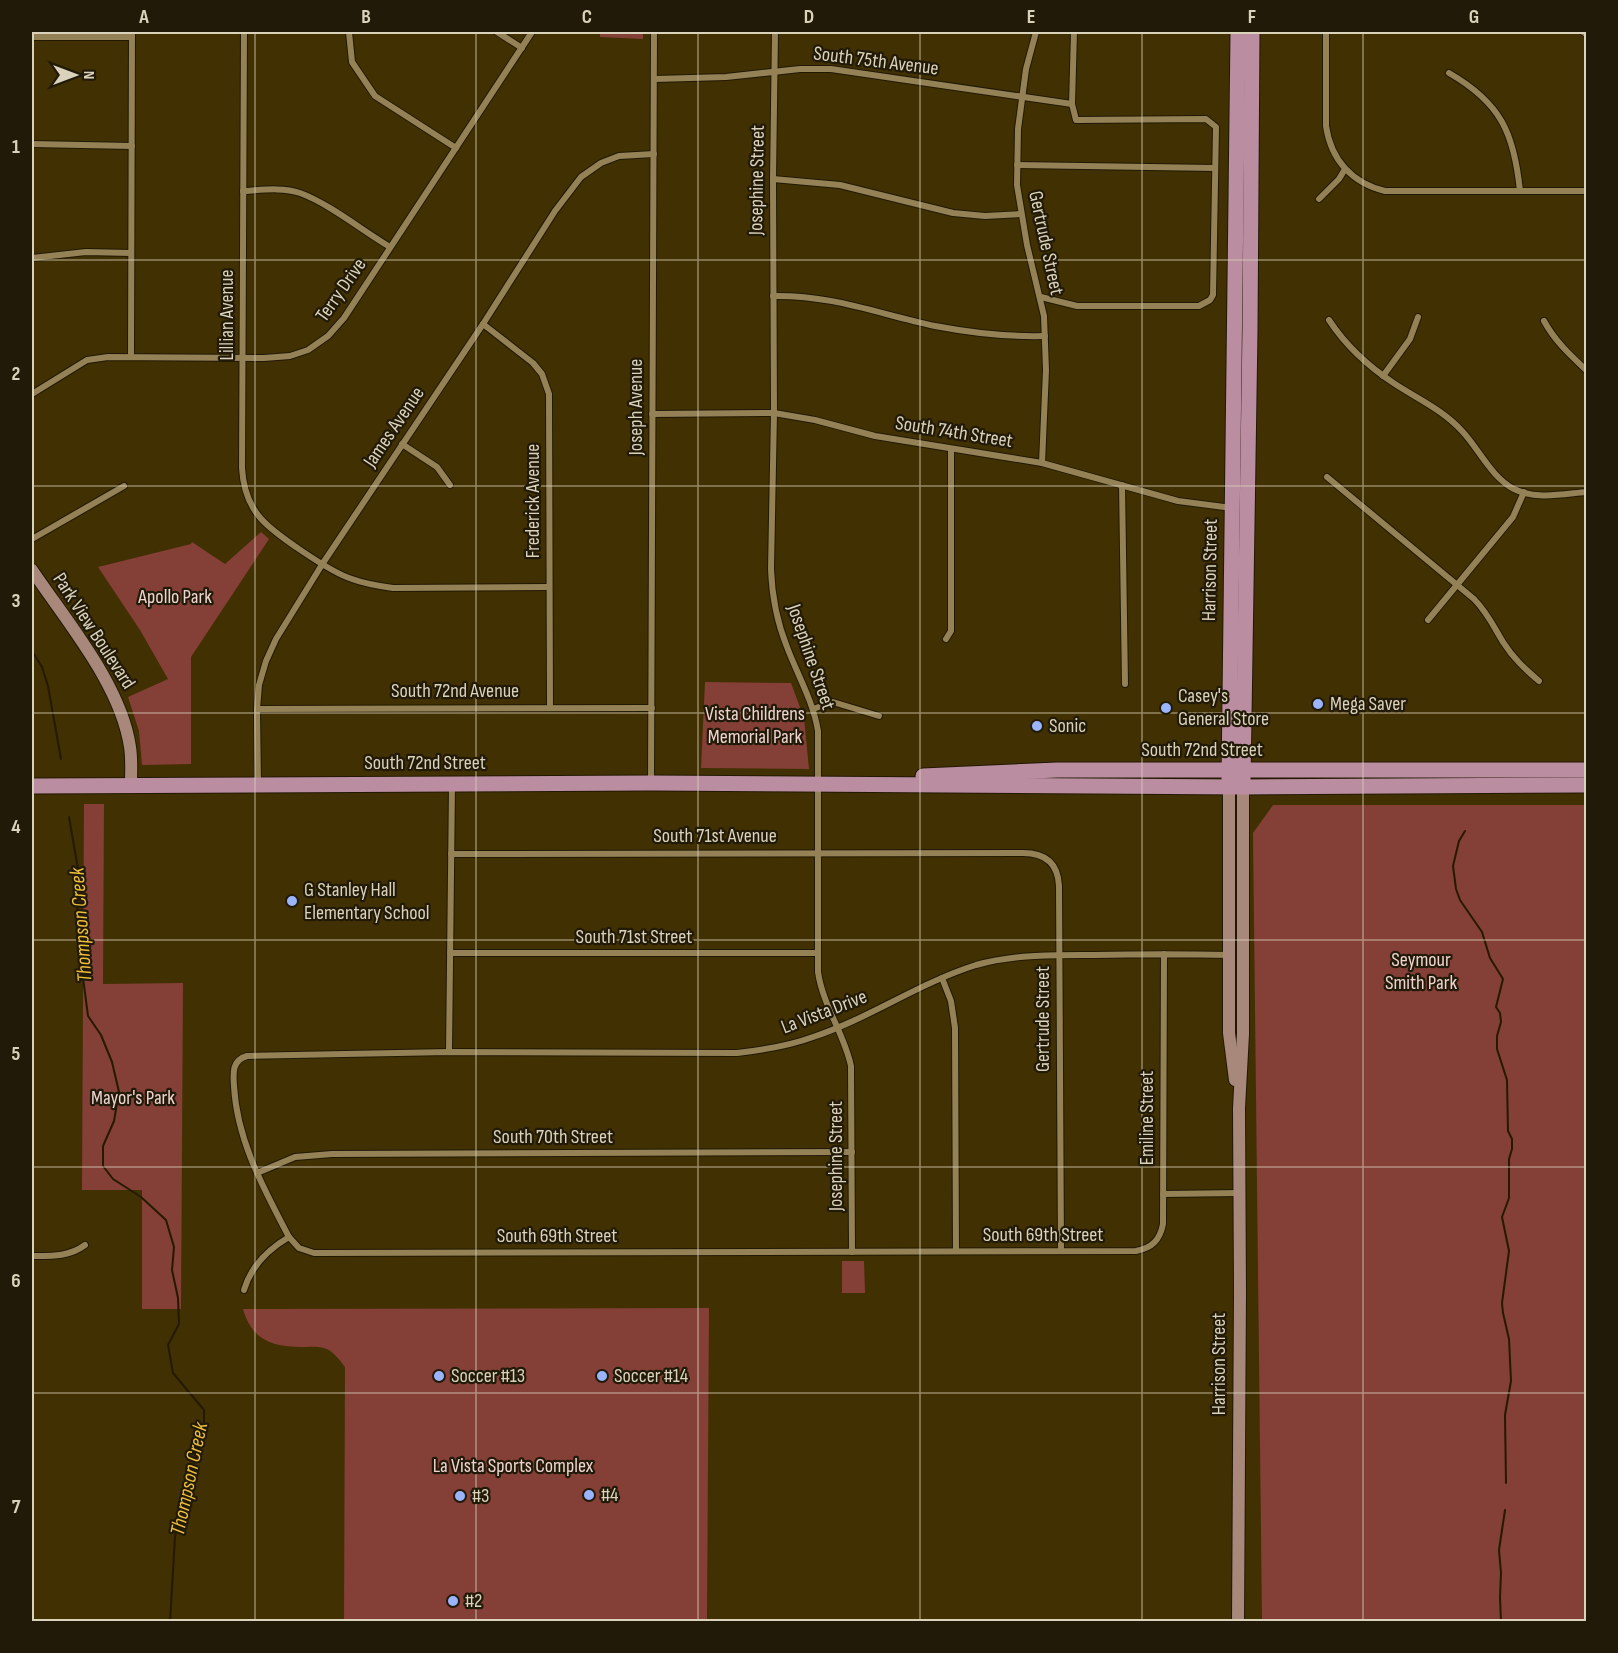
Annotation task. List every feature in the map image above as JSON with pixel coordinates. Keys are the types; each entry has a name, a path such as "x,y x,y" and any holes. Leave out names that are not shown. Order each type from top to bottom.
{"main road":[{"name":"Harrison Street","path":"1238,32 1240,508"},
{"name":"Harrison Street","path":"1238,1622 1239,1108 1244,1034 1236,771 1252,32"},
{"name":"Park View Boulevard","path":"32,570 102,674 119,707 131,749 131,785"},
{"name":"South 72nd Street","path":"818,784 843,780 1057,770 1587,770"},
{"name":"South 72nd Street","path":"32,786 651,783 1236,787 1587,785"},
{"name":"Harrison Street","path":"1236,787 1229,955 1229,1034 1239,1108"}],"street":[{"name":"Lillian Avenue","path":"244,32 242,468 248,498 257,514 270,528 350,579 393,588 549,587"},
{"path":"349,32 352,62 375,96 456,148"},
{"path":"497,32 522,48"},
{"name":"Terry Drive","path":"32,394 87,360 131,356 244,358 290,356 308,350 328,336 344,318 532,32"},
{"name":"Joseph Avenue","path":"651,783 654,32"},
{"name":"Josephine Street","path":"775,32 772,593 778,622 813,709 818,731 817,953 821,988 851,1066 852,1252"},
{"name":"Gertrude Street","path":"1036,32 1026,69 1022,96 1018,129 1017,185 1021,214 1041,297 1045,336 1042,463"},
{"path":"1041,297 1077,306 1199,306 1210,300 1213,295 1216,128 1206,119 1076,120 1072,104 1074,32"},
{"path":"1326,32 1326,126 1332,148 1345,169 1363,184 1385,191 1587,191"},
{"path":"32,37 132,34 131,356"},
{"name":"South 75th Avenue","path":"655,79 726,76 776,70 831,69 1072,104"},
{"path":"1449,73 1479,93 1500,119 1515,152 1520,191"},
{"path":"32,144 132,146"},
{"name":"James Avenue","path":"258,785 257,709 262,677 276,639 323,563 483,324 555,211 581,177 601,162 619,156 654,154"},
{"path":"1017,165 1215,168"},
{"path":"1318,199 1339,179 1345,169"},
{"path":"773,179 840,186 953,213 984,216 1021,214"},
{"path":"243,191 275,189 298,192 320,202 390,247"},
{"path":"32,258 86,252 131,253"},
{"path":"773,296 796,296 836,301 981,334 1015,337 1045,336"},
{"path":"1383,376 1410,339 1418,317"},
{"path":"1329,320 1340,337 1383,376 1446,416 1473,442 1500,479 1515,490 1540,495 1587,492"},
{"path":"1544,321 1562,348 1587,370"},
{"name":"Frederick Avenue","path":"483,324 533,363 542,374 549,394 550,707"},
{"name":"South 74th Street","path":"652,414 774,413 815,420 875,436 1042,463 1178,501 1240,508"},
{"path":"402,444 437,467 450,485"},
{"path":"946,639 951,631 951,449"},
{"path":"1327,477 1458,585 1482,608 1520,665 1539,681"},
{"path":"1122,485 1125,684"},
{"path":"32,539 124,486"},
{"path":"1428,620 1514,518 1524,492"},
{"path":"813,709 832,702 879,716"},
{"name":"South 72nd Avenue","path":"257,709 652,708"},
{"path":"449,1052 452,784"},
{"name":"Gertrude Street","path":"980,854 1034,853 1051,861 1059,880 1061,1251"},
{"name":"South 71st Avenue","path":"451,854 980,854"},
{"name":"South 71st Street","path":"450,953 817,953"},
{"name":"Emiline Street","path":"1120,1252 1144,1249 1158,1239 1163,1224 1164,954"},
{"name":"La Vista Drive","path":"257,1173 242,1136 236,1109 234,1074 237,1062 243,1057 252,1055 449,1052 738,1053 792,1044 837,1028 942,978 974,966 1004,959 1059,955 1242,955"},
{"path":"942,978 953,1008 955,1028 956,1251"},
{"name":"South 70th Street","path":"257,1173 286,1160 322,1154 852,1152"},
{"path":"244,1290 255,1266 270,1250 289,1237 257,1173"},
{"path":"1163,1194 1240,1193"},
{"name":"South 69th Street","path":"289,1237 303,1250 325,1254 1120,1252"},
{"path":"32,1256 61,1256 76,1252 85,1245"}],"green space":[{"path":"600,32 643,32 643,39 600,37"},
{"name":"Apollo Park","path":"261,532 269,539 191,657 191,764 142,765 139,731 128,697 168,679 140,630 98,567 192,542 225,564"},
{"name":"Vista Childrens Memorial Park","path":"705,682 791,683 804,718 809,769 701,768"},
{"name":"Mayor's Park","path":"84,804 104,804 103,984 183,983 181,1309 142,1309 142,1190 82,1190"},
{"name":"Seymour Smith Park","path":"1273,805 1586,805 1586,1621 1262,1621 1253,833"},
{"path":"842,1261 864,1261 865,1293 842,1293"},
{"name":"La Vista Sports Complex","path":"709,1308 707,1621 344,1621 345,1367 327,1349 280,1345 264,1339 252,1328 243,1309"}],"waterway":[{"name":"Thompson Creek","path":"32,651 42,667 48,686 61,759"},
{"name":"Thompson Creek","path":"69,817 78,869 77,932 88,1016 101,1035 112,1062 119,1092 114,1121 103,1146 103,1166 113,1179 141,1197 166,1220 174,1247 172,1270 178,1298 179,1324 168,1345 173,1373 204,1410 204,1425 182,1501 175,1537 170,1622"},
{"path":"1465,831 1459,841 1453,866 1456,889 1460,900 1482,932 1490,958 1503,979 1496,1007 1500,1013 1501,1022 1497,1036 1497,1049 1507,1080 1508,1131 1512,1139 1509,1159 1509,1198 1502,1217 1509,1251 1502,1303 1509,1339 1511,1381 1505,1415 1506,1483"},
{"path":"1501,1622 1499,1550 1505,1510"}],"place":[{"name":"Mega Saver","path":"1318,704"},
{"name":"Casey's General Store","path":"1166,708"},
{"name":"Sonic","path":"1037,726"},
{"name":"G Stanley Hall Elementary School","path":"292,901"},
{"name":"Soccer #13","path":"439,1376"},
{"name":"Soccer #14","path":"602,1376"},
{"name":"#4","path":"589,1495"},
{"name":"#3","path":"460,1496"},
{"name":"#2","path":"453,1601"}]}
